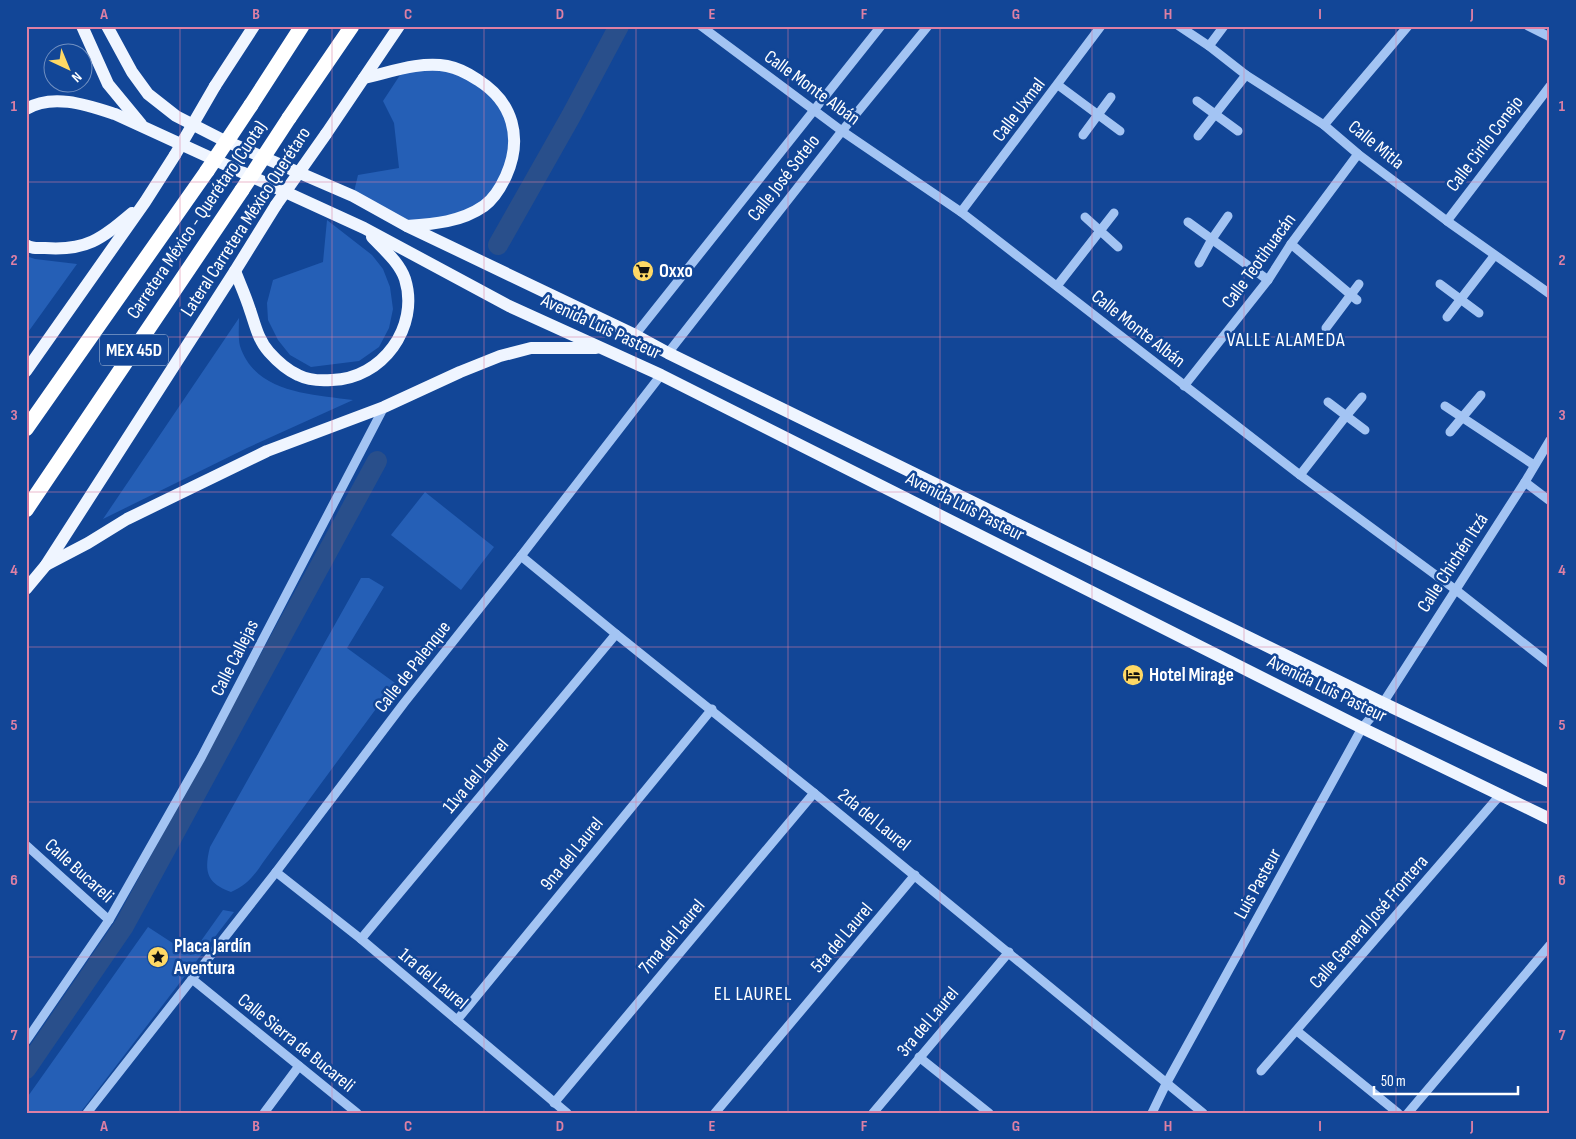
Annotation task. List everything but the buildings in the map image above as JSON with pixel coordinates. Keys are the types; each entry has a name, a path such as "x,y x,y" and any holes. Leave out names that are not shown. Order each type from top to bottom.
{"highway":[{"name":"Carretera México - Querétaro (Cuota)","path":"26,429 207,171 302,26"},
{"name":"Carretera México - Querétaro (Cuota)","path":"26,510 352,26"}],"main road":[{"path":"82,26 108,84 142,126"},
{"name":"Avenida Luis Pasteur","path":"107,26 132,72 148,94 176,116 221,139 353,196 407,226 635,335 1550,782"},
{"path":"26,371 145,202 215,86 254,26"},
{"name":"Lateral Carretera México Querétaro","path":"26,589 46,566 236,271 276,205 399,26"},
{"path":"364,78 426,64 448,66 468,74 487,86 502,100 512,122 514,146 509,169 500,188 485,206 465,217 439,223 407,226"},
{"name":"Avenida Luis Pasteur","path":"26,109 35,104 57,101 84,104 115,114 364,228 509,306 661,375 1362,728 1550,819"},
{"path":"26,245 53,249 78,248 105,236 145,202"},
{"path":"236,271 256,331 267,350 282,365 299,376 319,381 342,380 363,373 383,360 398,341 406,320 408,298 404,278 394,260 364,228"},
{"path":"46,566 127,520 268,451 384,407 500,356 531,348 599,348"}],"street":[{"name":"Calle Monte Albán","path":"701,26 842,131 961,212 1184,386 1300,475 1456,590 1550,664"},
{"name":"Calle José Sotelo","path":"635,335 881,26"},
{"name":"Calle José Sotelo","path":"668,352 842,131 928,26"},
{"name":"Calle Uxmal","path":"961,212 1101,26"},
{"name":"Calle Mitla","path":"1179,26 1209,46 1246,75 1324,125 1358,154 1447,221 1550,294"},
{"path":"1209,46 1224,26"},
{"path":"1324,125 1408,26"},
{"path":"1528,26 1550,37"},
{"path":"1198,136 1246,75"},
{"path":"1058,85 1120,132"},
{"name":"Calle Cirilo Conejo","path":"1447,221 1550,86"},
{"path":"1082,135 1111,97"},
{"path":"1197,101 1238,131"},
{"name":"Calle Teotihuacán","path":"1184,386 1268,280 1291,244 1358,154"},
{"path":"1057,286 1114,213"},
{"path":"1199,263 1212,239 1228,216"},
{"path":"1085,217 1118,247"},
{"path":"1188,222 1268,280"},
{"path":"1291,244 1353,297"},
{"path":"1447,317 1494,256"},
{"path":"1326,328 1353,297 1359,284"},
{"path":"1440,284 1479,313"},
{"name":"Calle de Palenque","path":"87,1113 661,375"},
{"path":"1450,432 1481,395"},
{"path":"1300,475 1362,397"},
{"path":"1328,402 1365,430"},
{"path":"1444,406 1534,465"},
{"name":"Calle Callejas","path":"26,1040 109,920 228,708 384,407"},
{"name":"Calle Chichén Itzá","path":"1383,702 1550,440"},
{"path":"1525,482 1550,500"},
{"name":"2da del Laurel","path":"521,556 712,709 1203,1113"},
{"name":"11va del Laurel","path":"361,938 616,634"},
{"name":"Luis Pasteur","path":"1166,1084 1362,728 1383,702"},
{"name":"9na del Laurel","path":"457,1020 712,709"},
{"name":"7ma del Laurel","path":"554,1103 814,793"},
{"name":"Calle General José Frontera","path":"1261,1072 1501,794"},
{"name":"Calle Bucareli","path":"26,845 109,920"},
{"name":"1ra del Laurel","path":"276,872 361,938 567,1113"},
{"name":"5ta del Laurel","path":"715,1113 915,875"},
{"path":"1408,1113 1550,945"},
{"name":"3ra del Laurel","path":"873,1113 1009,952"},
{"name":"Calle Sierra de Bucareli","path":"192,979 357,1113"},
{"path":"1297,1031 1398,1113"},
{"path":"919,1057 989,1113"},
{"path":"264,1113 299,1066"},
{"path":"1152,1113 1166,1084"}],"shaded area":[{"path":"448,66 502,100 514,146 485,206 407,226 353,196 358,175 399,168 394,123 383,101 404,69"},
{"path":"327,220 372,255 383,269 390,287 393,309 389,328 379,347 359,361 311,367 290,355 278,340 268,320 267,303 273,280 323,262"},
{"path":"26,256 35,259 77,264 26,335"},
{"path":"239,318 240,346 247,362 258,373 271,382 303,393 353,400 247,448 103,519"},
{"path":"425,492 494,547 461,590 391,535"},
{"path":"361,578 369,578 384,587 347,648 395,683 253,876 242,886 231,892 216,885 209,875 207,863 210,847"},
{"path":"223,910 234,912 80,1113 26,1113 26,1099 148,927 191,955"}],"waterway":[{"path":"498,245 571,116 619,26"},
{"path":"26,1069 124,926 377,461"}],"place":[{"name":"Oxxo","path":"643,271"},
{"name":"Hotel Mirage","path":"1133,675"},
{"name":"Placa Jardín Aventura","path":"158,957"}],"district":[{"name":"VALLE ALAMEDA","path":"1286,340"},
{"name":"EL LAUREL","path":"753,994"}]}
